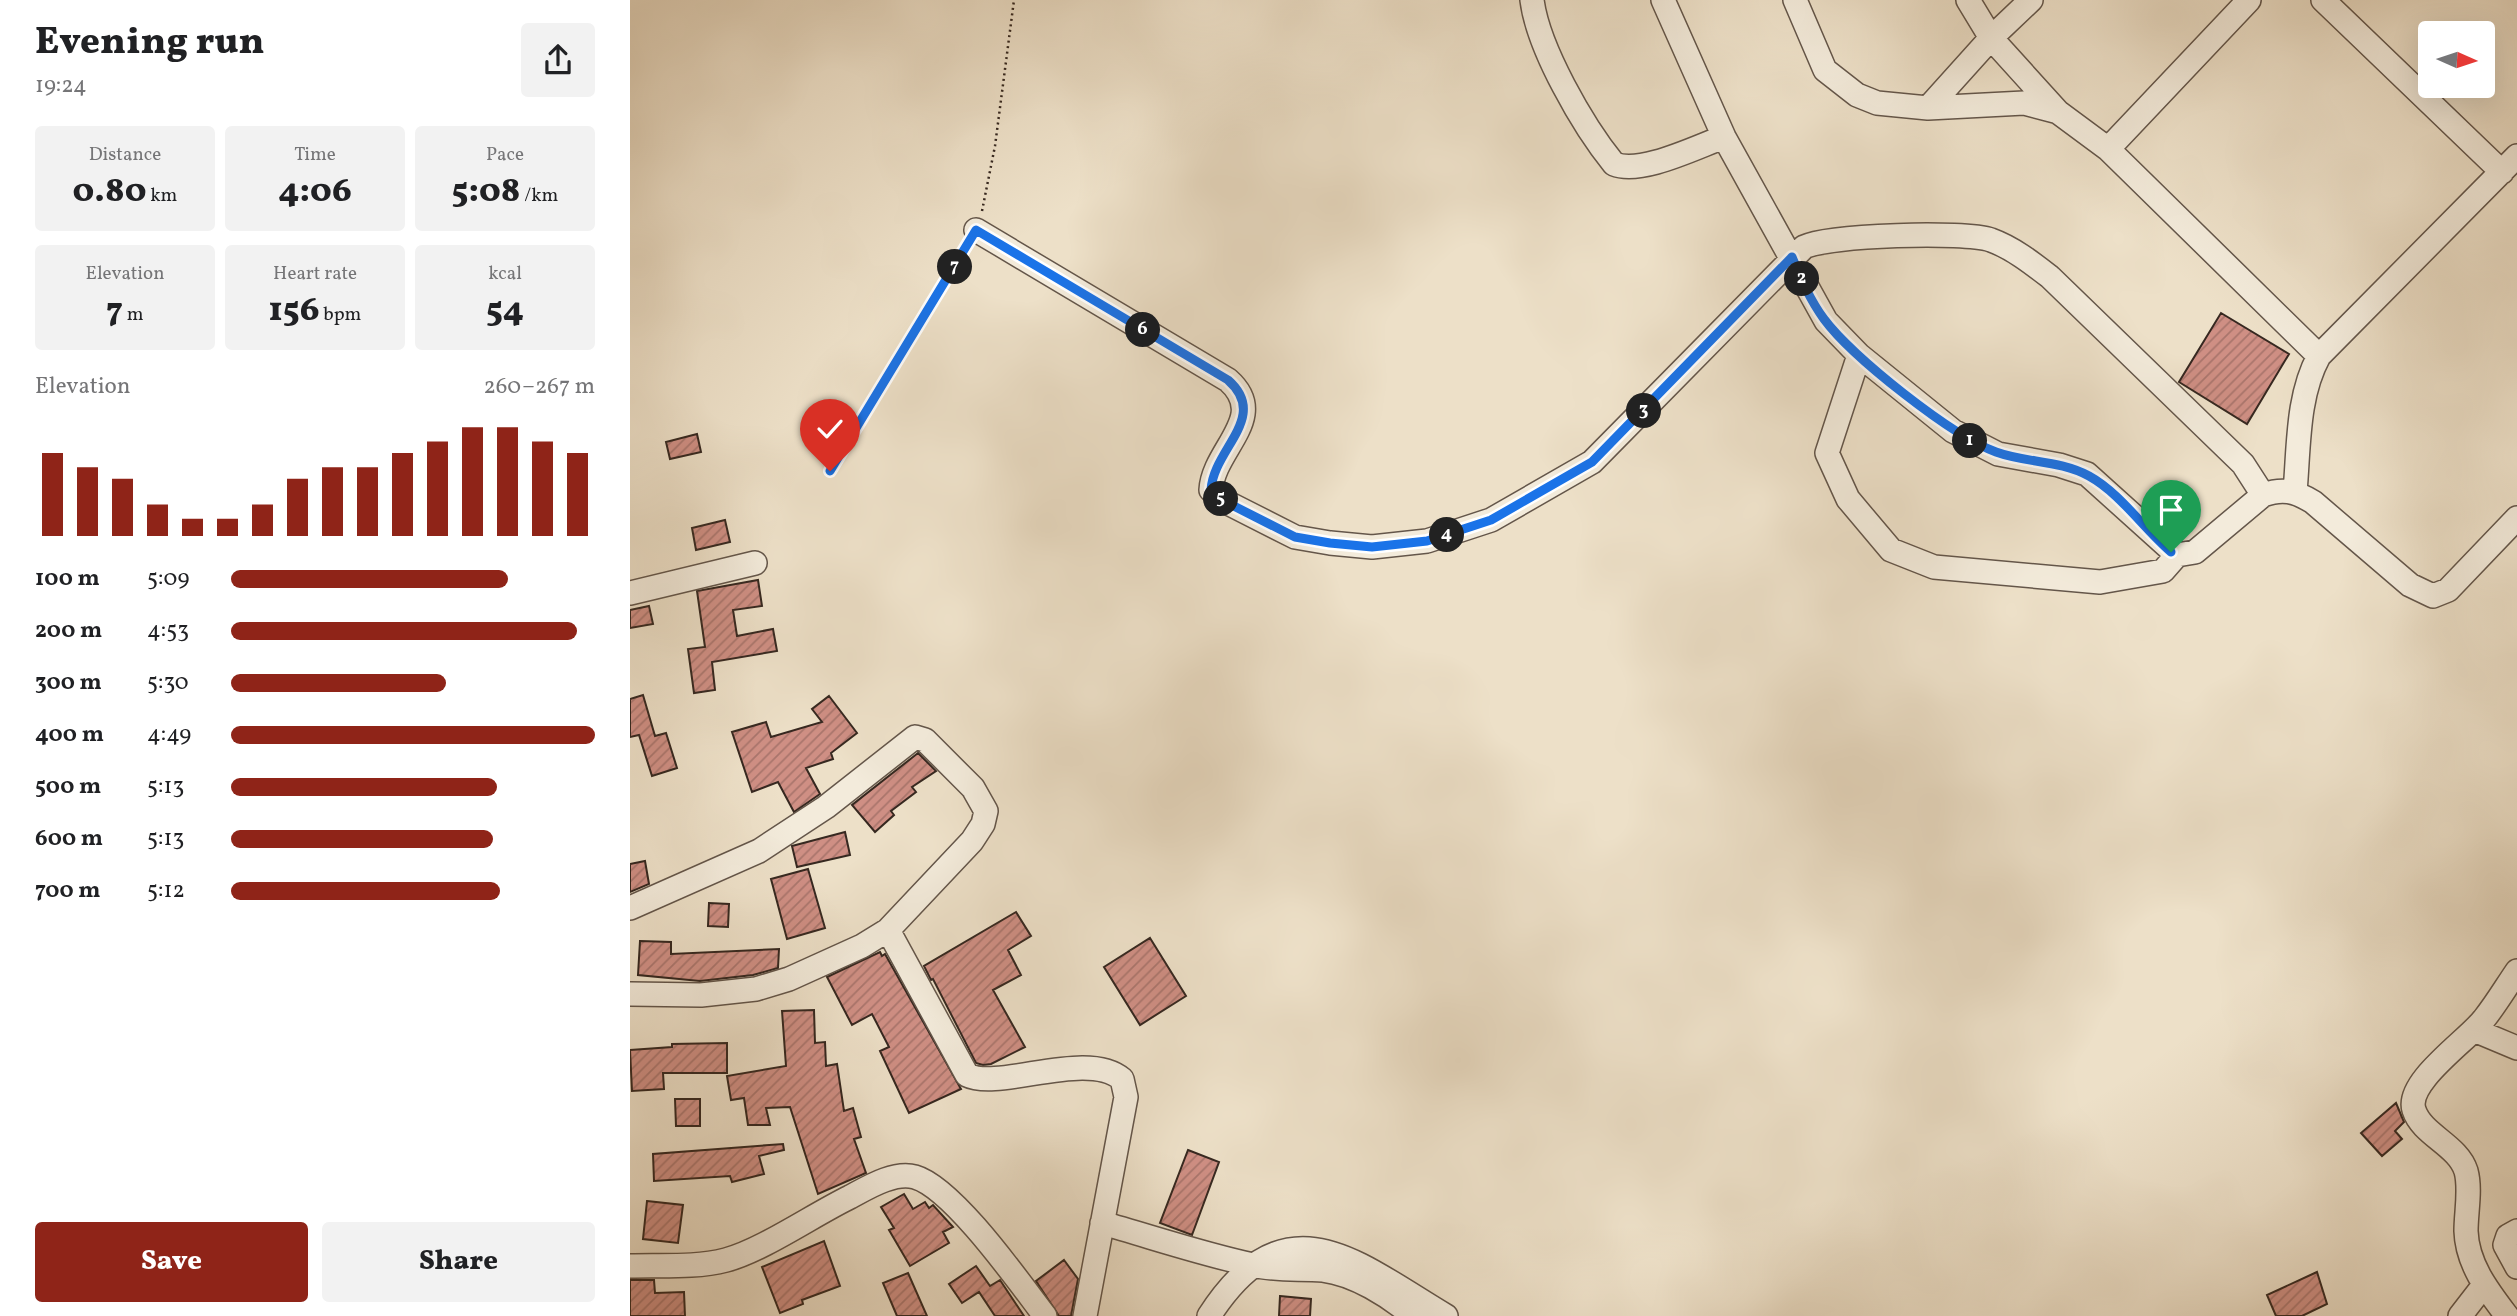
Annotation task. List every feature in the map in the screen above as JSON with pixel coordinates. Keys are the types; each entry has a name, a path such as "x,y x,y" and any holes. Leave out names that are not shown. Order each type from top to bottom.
{"street":[{"path":"1532,0 1535,22 1544,48 1614,164 1623,168 1640,167 1724,137"},
{"path":"1663,0 1724,137 1826,321 1859,355 1953,432 1998,454 2077,470 2098,481 2176,555"},
{"path":"1795,0 1816,53 1837,82 1857,95 1877,103 1928,108 2024,103 2058,112"},
{"path":"1968,0 1991,38 2058,112 2108,149 2319,356"},
{"path":"1928,108 1991,38 2031,0"},
{"path":"2108,149 2249,0"},
{"path":"2295,492 2304,398 2308,377 2319,356 2509,164 2323,0"},
{"path":"976,230 1228,380 1239,390 1245,405 1244,417 1212,478 1211,490 1222,500 1295,537 1372,547 1427,541 1491,520 1592,462 1792,257 1812,243 1952,235 1990,240 2050,276 2205,430 2243,464 2263,495"},
{"path":"1859,355 1827,453 1848,499 1891,550 1934,567 2100,582 2163,571 2176,555 2195,552 2263,495 2277,490 2295,492 2313,502 2410,584 2433,596 2448,590 2517,518"},
{"path":"630,593 755,563"},
{"path":"630,908 759,850 826,807 915,737 925,740 974,788 986,811 983,824 972,841 888,930 789,979 756,989 701,995 630,994"},
{"path":"888,930 967,1075 983,1080 1041,1070 1073,1069 1107,1072 1122,1079 1126,1097 1085,1316"},
{"path":"2507,1316 2484,1285 2469,1250 2465,1171 2414,1110 2414,1098 2429,1073 2474,1030 2517,971"},
{"path":"2474,1030 2517,1048"},
{"path":"630,1266 678,1266 726,1260 762,1245 869,1187 900,1175 913,1176 931,1184 950,1200 1045,1316"},
{"path":"1102,1223 1252,1265"},
{"path":"2517,1231 2508,1236 2505,1245 2517,1267"},
{"path":"1209,1316 1234,1281 1252,1265 1285,1248 1347,1256 1431,1314"},
{"path":"2460,1316 2484,1285"}],"path":[{"path":"830,471 976,230 987,192 1014,0"}],"building":[{"path":"2221,313 2289,354 2247,424 2179,382"},
{"path":"697,434 701,452 670,459 666,442"},
{"path":"725,520 730,542 696,550 692,528"},
{"path":"758,580 762,606 733,610 737,636 773,629 777,651 712,662 715,690 694,693 688,649 705,647 697,591"},
{"path":"649,606 653,624 630,628 630,610"},
{"path":"643,695 655,736 666,733 677,768 652,776 639,735 630,737 630,699"},
{"path":"829,696 857,733 831,753 833,759 806,768 820,794 794,812 778,782 752,792 732,732 766,722 771,737 822,722 812,709"},
{"path":"918,753 936,771 912,787 916,792 891,811 894,815 875,832 852,805"},
{"path":"845,832 850,855 797,867 792,846"},
{"path":"645,861 649,884 630,892 630,864"},
{"path":"808,869 825,928 787,939 771,879"},
{"path":"709,903 729,904 728,927 708,926"},
{"path":"1016,912 1031,936 1008,950 1021,975 993,990 1025,1047 991,1064 983,1065 976,1063 924,966"},
{"path":"1150,938 1186,996 1140,1025 1104,967"},
{"path":"640,941 671,942 671,954 779,949 778,968 753,975 700,981 638,975"},
{"path":"880,952 882,956 885,954 961,1089 909,1113 880,1051 889,1047 872,1014 852,1025 827,977"},
{"path":"814,1010 815,1043 825,1042 826,1066 837,1064 844,1111 853,1108 861,1137 854,1139 866,1173 818,1194 790,1107 766,1108 770,1125 748,1125 744,1098 731,1100 727,1076 786,1066 782,1011"},
{"path":"727,1043 727,1073 663,1073 664,1089 632,1091 630,1050 672,1047 672,1044"},
{"path":"675,1099 700,1099 700,1126 676,1126"},
{"path":"2396,1103 2404,1122 2395,1131 2402,1139 2382,1156 2361,1133"},
{"path":"783,1144 784,1150 759,1156 764,1174 732,1182 730,1176 654,1181 653,1154"},
{"path":"1188,1150 1219,1162 1192,1235 1160,1223"},
{"path":"904,1194 913,1209 925,1202 929,1208 933,1205 953,1227 943,1232 949,1243 910,1266 889,1230 894,1228 881,1207"},
{"path":"647,1201 683,1205 678,1243 643,1239"},
{"path":"824,1241 840,1286 802,1300 803,1304 780,1313 762,1267"},
{"path":"1064,1260 1078,1279 1071,1316 1059,1316 1036,1281"},
{"path":"976,1266 990,1286 1000,1280 1024,1316 995,1316 979,1292 962,1303 949,1284"},
{"path":"2317,1272 2327,1304 2302,1316 2276,1316 2267,1295"},
{"path":"908,1273 927,1316 897,1316 883,1283"},
{"path":"630,1280 654,1280 655,1293 684,1292 685,1316 630,1316"},
{"path":"1280,1296 1311,1299 1310,1316 1279,1316"}],"route":[{"path":"830,471 976,230 1228,380 1239,390 1245,405 1244,417 1212,478 1211,490 1222,500 1295,537 1372,547 1427,541 1491,520 1592,462 1792,257 1811,298 1826,321 1859,355 1953,432 1998,454 2059,465 2087,474 2098,481 2171,552"}]}
